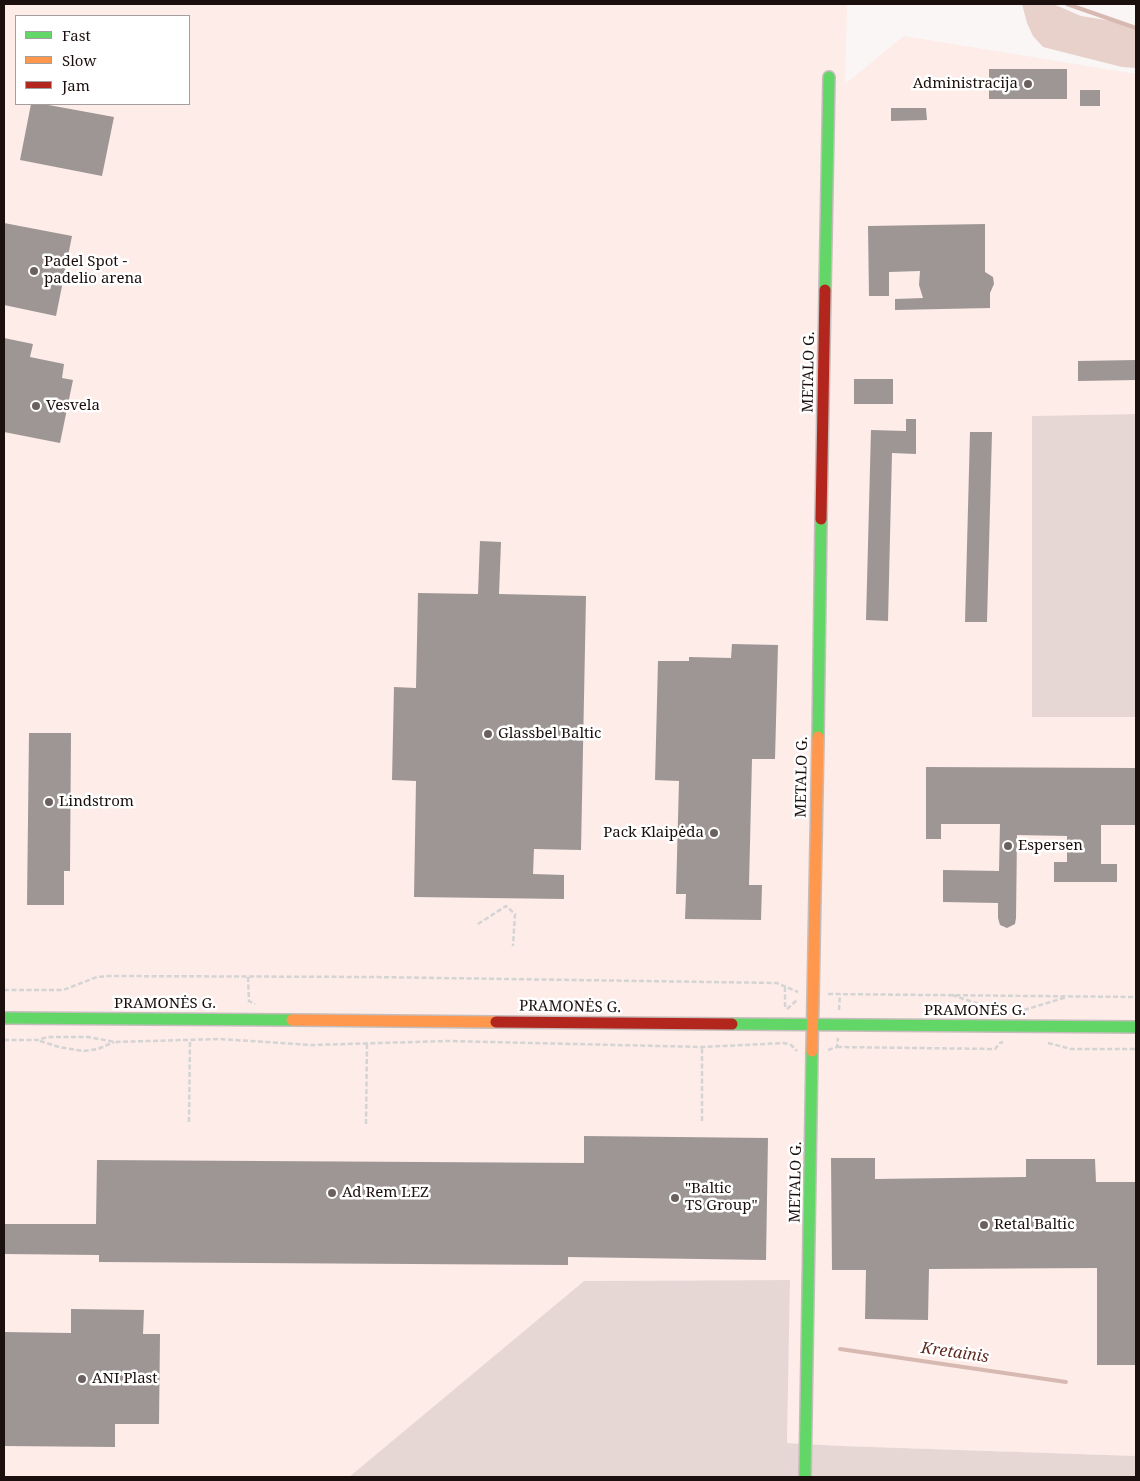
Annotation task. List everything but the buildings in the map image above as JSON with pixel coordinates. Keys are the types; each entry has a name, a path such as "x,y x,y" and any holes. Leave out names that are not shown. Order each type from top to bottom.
{"street":[{"name":"METALO G.","path":"805,1477 829,77"},
{"name":"PRAMONĖS G.","path":"4,1018 1136,1027"}],"path":[{"path":"478,924 506,906 515,914 513,946"},
{"path":"4,990 63,990 97,977 109,976 372,977 777,983 800,993 814,994 1136,997"},
{"path":"248,977 248,1001 258,1005"},
{"path":"1021,1011 1070,996"},
{"path":"4,1040 88,1037 116,1042 219,1039 312,1045 448,1041 702,1047 784,1043"},
{"path":"38,1040 83,1052 116,1042"},
{"path":"189,1122 190,1040"},
{"path":"838,1047 995,1049 1000,1043 1008,1041"},
{"path":"1042,1042 1071,1049 1136,1048"},
{"path":"366,1124 368,1043"},
{"path":"702,1047 702,1121"}],"shaded area":[{"path":"4,4 847,4 845,84 904,36 1136,74 1136,414 1032,416 1032,716 1136,717 1136,1456 787,1443 790,1280 584,1281 349,1477 4,1477"},
{"path":"1022,4 1053,4 1081,16 1125,23 1136,27 1136,68 1122,67 1043,47 1033,36"},
{"path":"1136,414 1136,717 1032,717 1032,416"},
{"path":"790,1280 787,1443 1136,1456 1136,1477 349,1477 584,1281"}],"waterway":[{"path":"1067,4 1136,28"},
{"name":"Kretainis","path":"840,1349 1066,1382"}],"traffic: fast":[{"path":"825,290 829,77"},
{"path":"818,737 821,519"},
{"path":"4,1018 292,1020"},
{"path":"732,1024 1136,1027"},
{"path":"805,1477 812,1051"}],"traffic: slow":[{"path":"812,1051 818,737"},
{"path":"292,1020 496,1022"}],"traffic: jam":[{"path":"821,519 825,290"},
{"path":"496,1022 732,1024"}],"place":[{"name":"Administracija","path":"1028,84"},
{"name":"Padel Spot - padelio arena","path":"34,271"},
{"name":"Vesvela","path":"36,406"},
{"name":"Glassbel Baltic","path":"488,734"},
{"name":"Lindstrom","path":"49,802"},
{"name":"Pack Klaipėda","path":"714,833"},
{"name":"Espersen","path":"1008,846"},
{"name":"Ad Rem LEZ","path":"332,1193"},
{"name":"\"Baltic TS Group\"","path":"675,1198"},
{"name":"Retal Baltic","path":"984,1225"},
{"name":"ANI Plast","path":"82,1379"}]}
